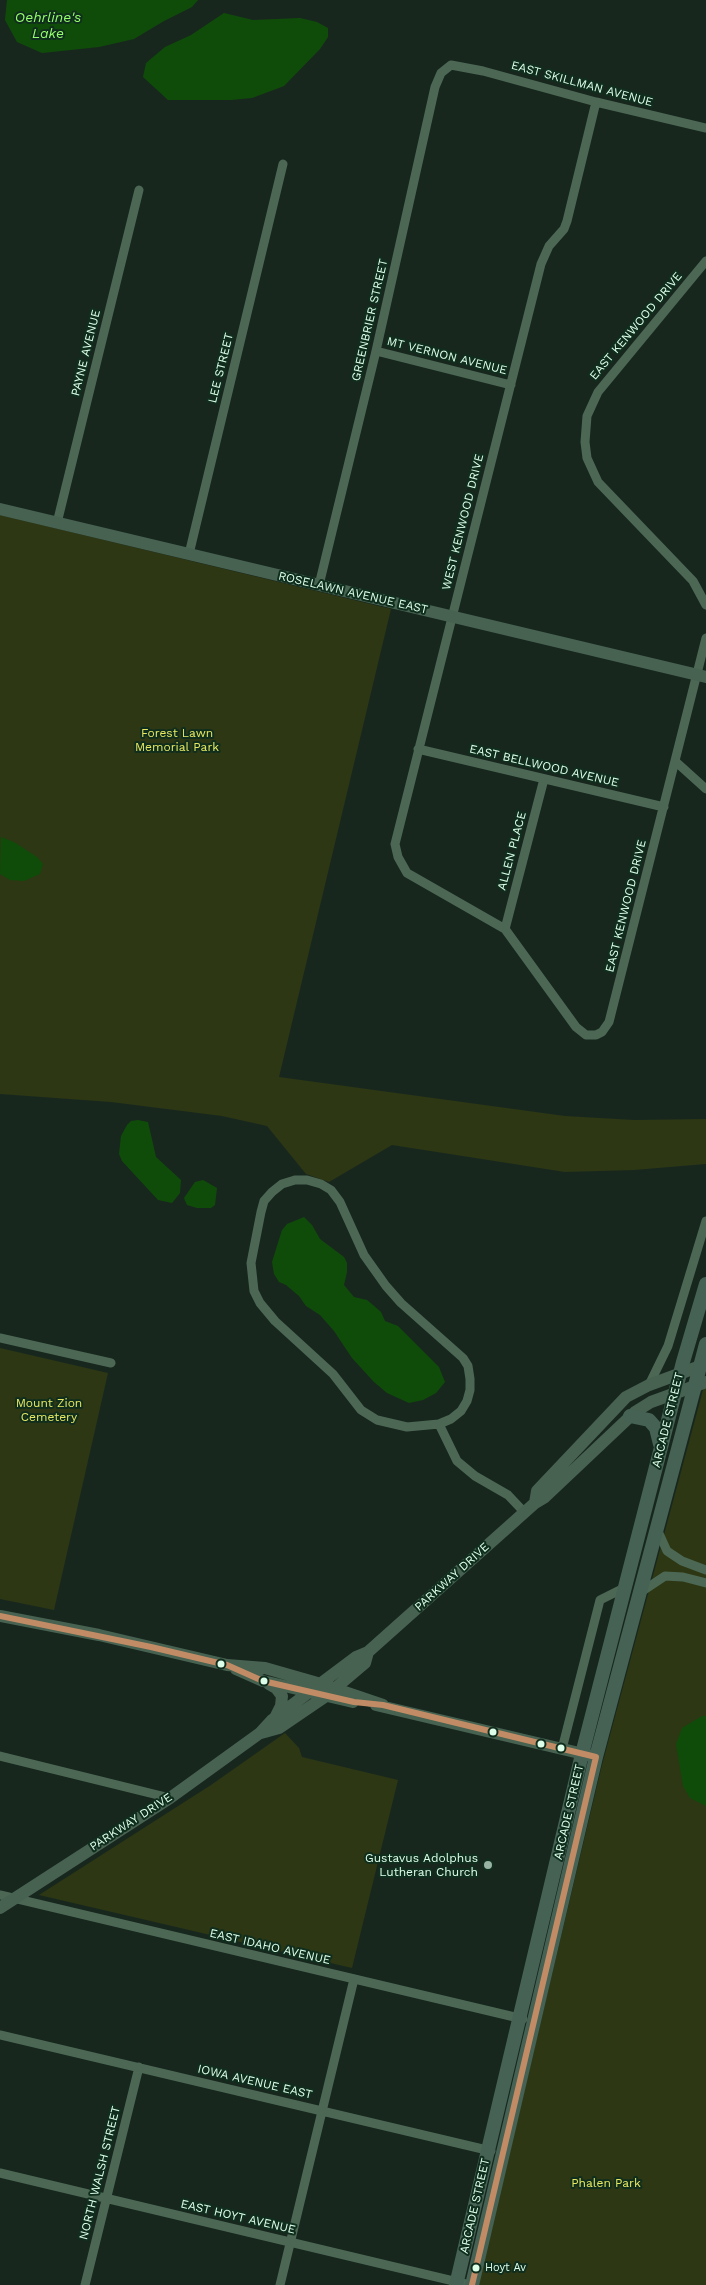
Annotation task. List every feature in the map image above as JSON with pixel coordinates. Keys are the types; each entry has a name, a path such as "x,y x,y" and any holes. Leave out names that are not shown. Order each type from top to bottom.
{"main road":[{"name":"ARCADE STREET","path":"464,2284 488,2150 582,1754 660,1448 706,1284"},
{"name":"ARCADE STREET","path":"464,2284 503,2154 596,1758 656,1529 700,1384 706,1344"},
{"path":"630,1416 649,1420 656,1428 660,1448"}],"street":[{"name":"EAST SKILLMAN AVENUE","path":"451,65 483,71 596,102 706,128"},
{"name":"GREENBRIER STREET","path":"319,585 376,351 435,86 441,73 451,65"},
{"name":"WEST KENWOOD DRIVE","path":"505,929 407,873 401,864 396,850 396,838 544,255 568,221 596,102"},
{"name":"LEE STREET","path":"188,554 283,164"},
{"name":"PAYNE AVENUE","path":"57,523 139,190"},
{"name":"EAST KENWOOD DRIVE","path":"706,261 601,388 588,416 585,442 587,458 598,482 693,581 706,605"},
{"name":"MT VERNON AVENUE","path":"376,351 511,385"},
{"name":"ROSELAWN AVENUE EAST","path":"0,509 702,676"},
{"name":"EAST KENWOOD DRIVE","path":"505,929 581,1032 593,1036 602,1032 609,1022 675,761 702,676 706,638"},
{"name":"EAST BELLWOOD AVENUE","path":"418,749 664,808"},
{"path":"675,761 706,788"},
{"name":"ALLEN PLACE","path":"505,929 544,779"},
{"path":"307,1180 321,1184 331,1190 340,1202 364,1255 386,1286 401,1303 463,1358 468,1366 470,1379 467,1401 451,1419 439,1424 407,1427 393,1425 377,1420 361,1410 333,1374 275,1321 260,1303 254,1291 251,1263 264,1201 282,1184 307,1180"},
{"path":"649,1385 668,1346 706,1221"},
{"path":"0,1338 111,1363"},
{"name":"PARKWAY DRIVE","path":"535,1503 537,1491 626,1397 649,1385 703,1366"},
{"name":"PARKWAY DRIVE","path":"260,1733 279,1728 328,1689 356,1657 368,1652 535,1503 545,1497 630,1416 651,1402 700,1384"},
{"path":"439,1424 457,1461 475,1476 508,1495 525,1513"},
{"path":"656,1529 668,1551 682,1561 706,1570"},
{"path":"689,1579 693,1565"},
{"path":"640,1592 665,1576 706,1583"},
{"path":"562,1749 600,1600 624,1588"},
{"path":"0,1616 99,1635 227,1665 265,1668 328,1689 354,1702 382,1705 596,1758"},
{"path":"227,1665 276,1688 282,1696 282,1706 272,1720"},
{"path":"262,1681 311,1692"},
{"name":"PARKWAY DRIVE","path":"0,1908 6,1897 170,1798 260,1733 272,1720 311,1692 328,1689"},
{"path":"0,1756 170,1798"},
{"name":"EAST IDAHO AVENUE","path":"6,1897 535,2022"},
{"path":"280,2285 354,1979"},
{"name":"IOWA AVENUE EAST","path":"0,2035 503,2154"},
{"name":"NORTH WALSH STREET","path":"85,2285 139,2067"},
{"name":"EAST HOYT AVENUE","path":"0,2173 464,2284"}],"green space":[{"name":"Forest Lawn Memorial Park","path":"0,515 391,609 279,1077 565,1116 634,1120 706,1119 706,1164 634,1170 565,1172 392,1145 329,1182 306,1174 267,1126 222,1116 111,1102 0,1094"},
{"name":"Mount Zion Cemetery","path":"0,1348 108,1373 54,1610 0,1599"},
{"name":"Phalen Park","path":"706,1379 706,2285 478,2285 602,1765"},
{"path":"285,1733 299,1748 302,1757 398,1780 352,1968 39,1895 211,1785"}],"water":[{"name":"Oehrline's Lake","path":"7,0 198,0 192,7 134,39 99,47 42,53 17,42 5,20"},
{"path":"224,13 253,20 300,18 317,22 328,28 328,37 320,49 284,86 252,98 168,100 143,77 146,63 165,47 191,35"},
{"path":"1,837 14,842 37,857 43,864 40,874 24,881 10,880 0,874"},
{"path":"131,1121 148,1122 156,1157 181,1180 180,1193 172,1203 158,1200 122,1161 119,1154 121,1136 127,1125"},
{"path":"203,1180 217,1188 215,1205 211,1208 197,1208 187,1205 184,1198 195,1182"},
{"path":"304,1217 312,1225 320,1239 344,1257 347,1263 347,1272 344,1285 354,1297 367,1300 381,1312 385,1321 398,1326 439,1367 445,1382 436,1393 423,1400 409,1403 387,1393 352,1358 334,1331 320,1315 306,1306 299,1296 286,1285 279,1282 274,1274 272,1262 282,1230 287,1224"},
{"path":"702,1716 706,1716 706,1806 690,1798 683,1786 676,1744 682,1728"}],"transit line":[{"path":"0,1616 151,1647 227,1665 263,1681 354,1702 383,1705 596,1757 472,2285"}],"place":[{"name":"Gustavus Adolphus Lutheran Church","path":"488,1865"},
{"name":"Hoyt Av","path":"476,2268"}]}
